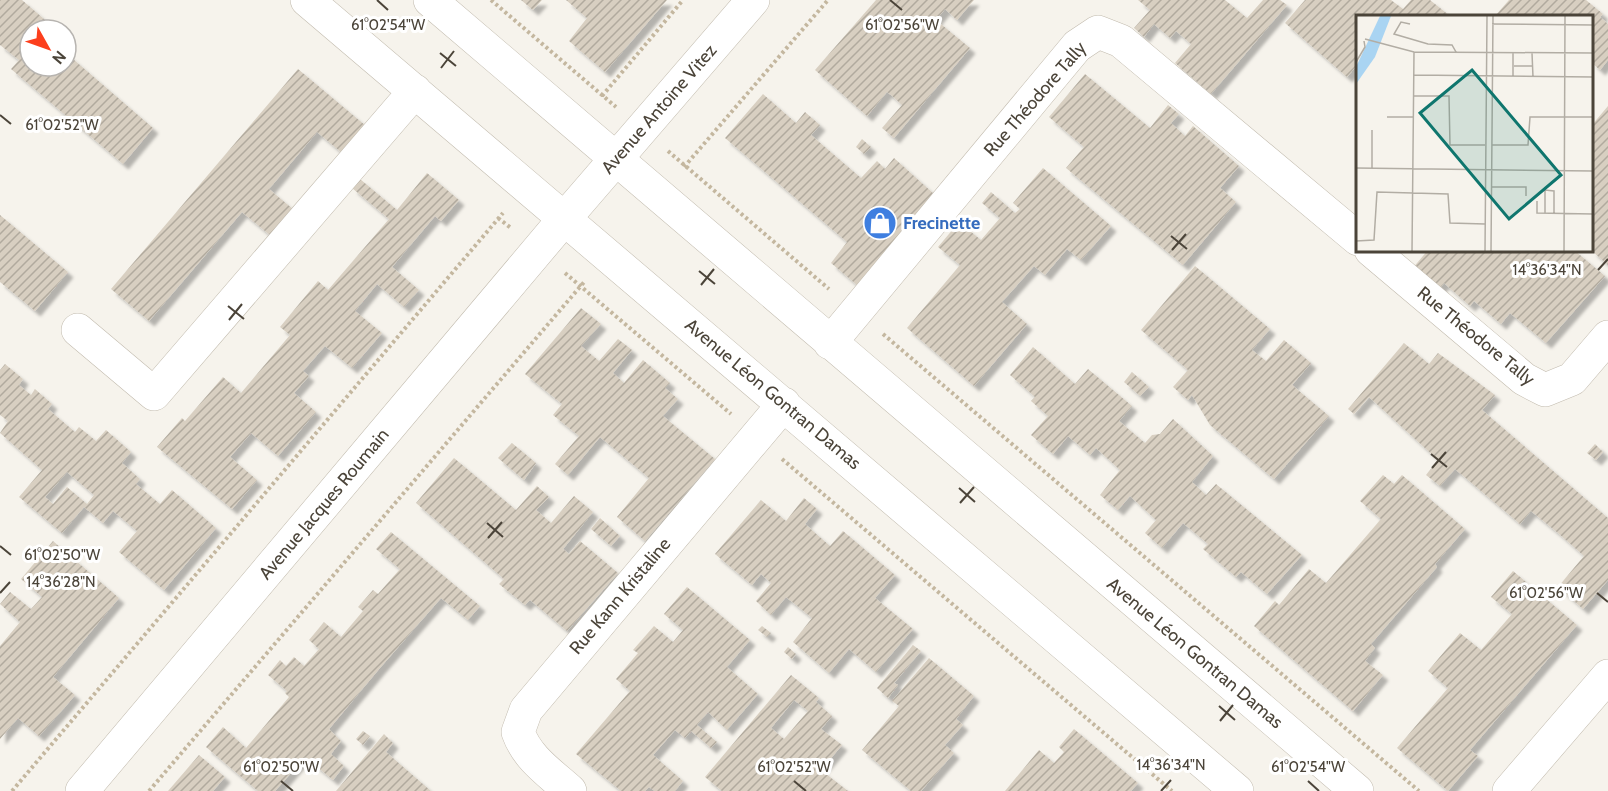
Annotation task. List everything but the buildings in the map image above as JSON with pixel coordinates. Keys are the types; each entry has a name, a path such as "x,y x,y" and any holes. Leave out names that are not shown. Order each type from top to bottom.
{"street":[{"name":"Avenue Léon Gontran Damas","path":"307,0 1236,791"},
{"name":"Avenue Léon Gontran Damas","path":"430,0 1357,791"},
{"name":"Avenue Antoine Vitez","path":"565,218 753,0"},
{"name":"Rue Théodore Tally","path":"830,343 1077,46 1098,32 1121,41 1356,237"},
{"path":"78,330 154,394 415,91"},
{"name":"Avenue Jacques Roumain","path":"82,791 565,218"},
{"name":"Rue Théodore Tally","path":"1373,252 1524,379 1545,390 1572,379 1608,337"},
{"name":"Rue Kann Kristaline","path":"570,791 532,758 522,745 518,732 526,710 784,404"},
{"path":"1509,791 1608,676"}],"path":[{"path":"491,0 621,111"},
{"path":"603,95 683,0"},
{"path":"685,166 828,0"},
{"path":"660,145 1419,791"},
{"path":"14,791 505,210"},
{"path":"557,266 739,421"},
{"path":"149,791 580,286"},
{"path":"774,452 1172,791"}],"place":[{"name":"Frecinette","path":"880,223"}]}
